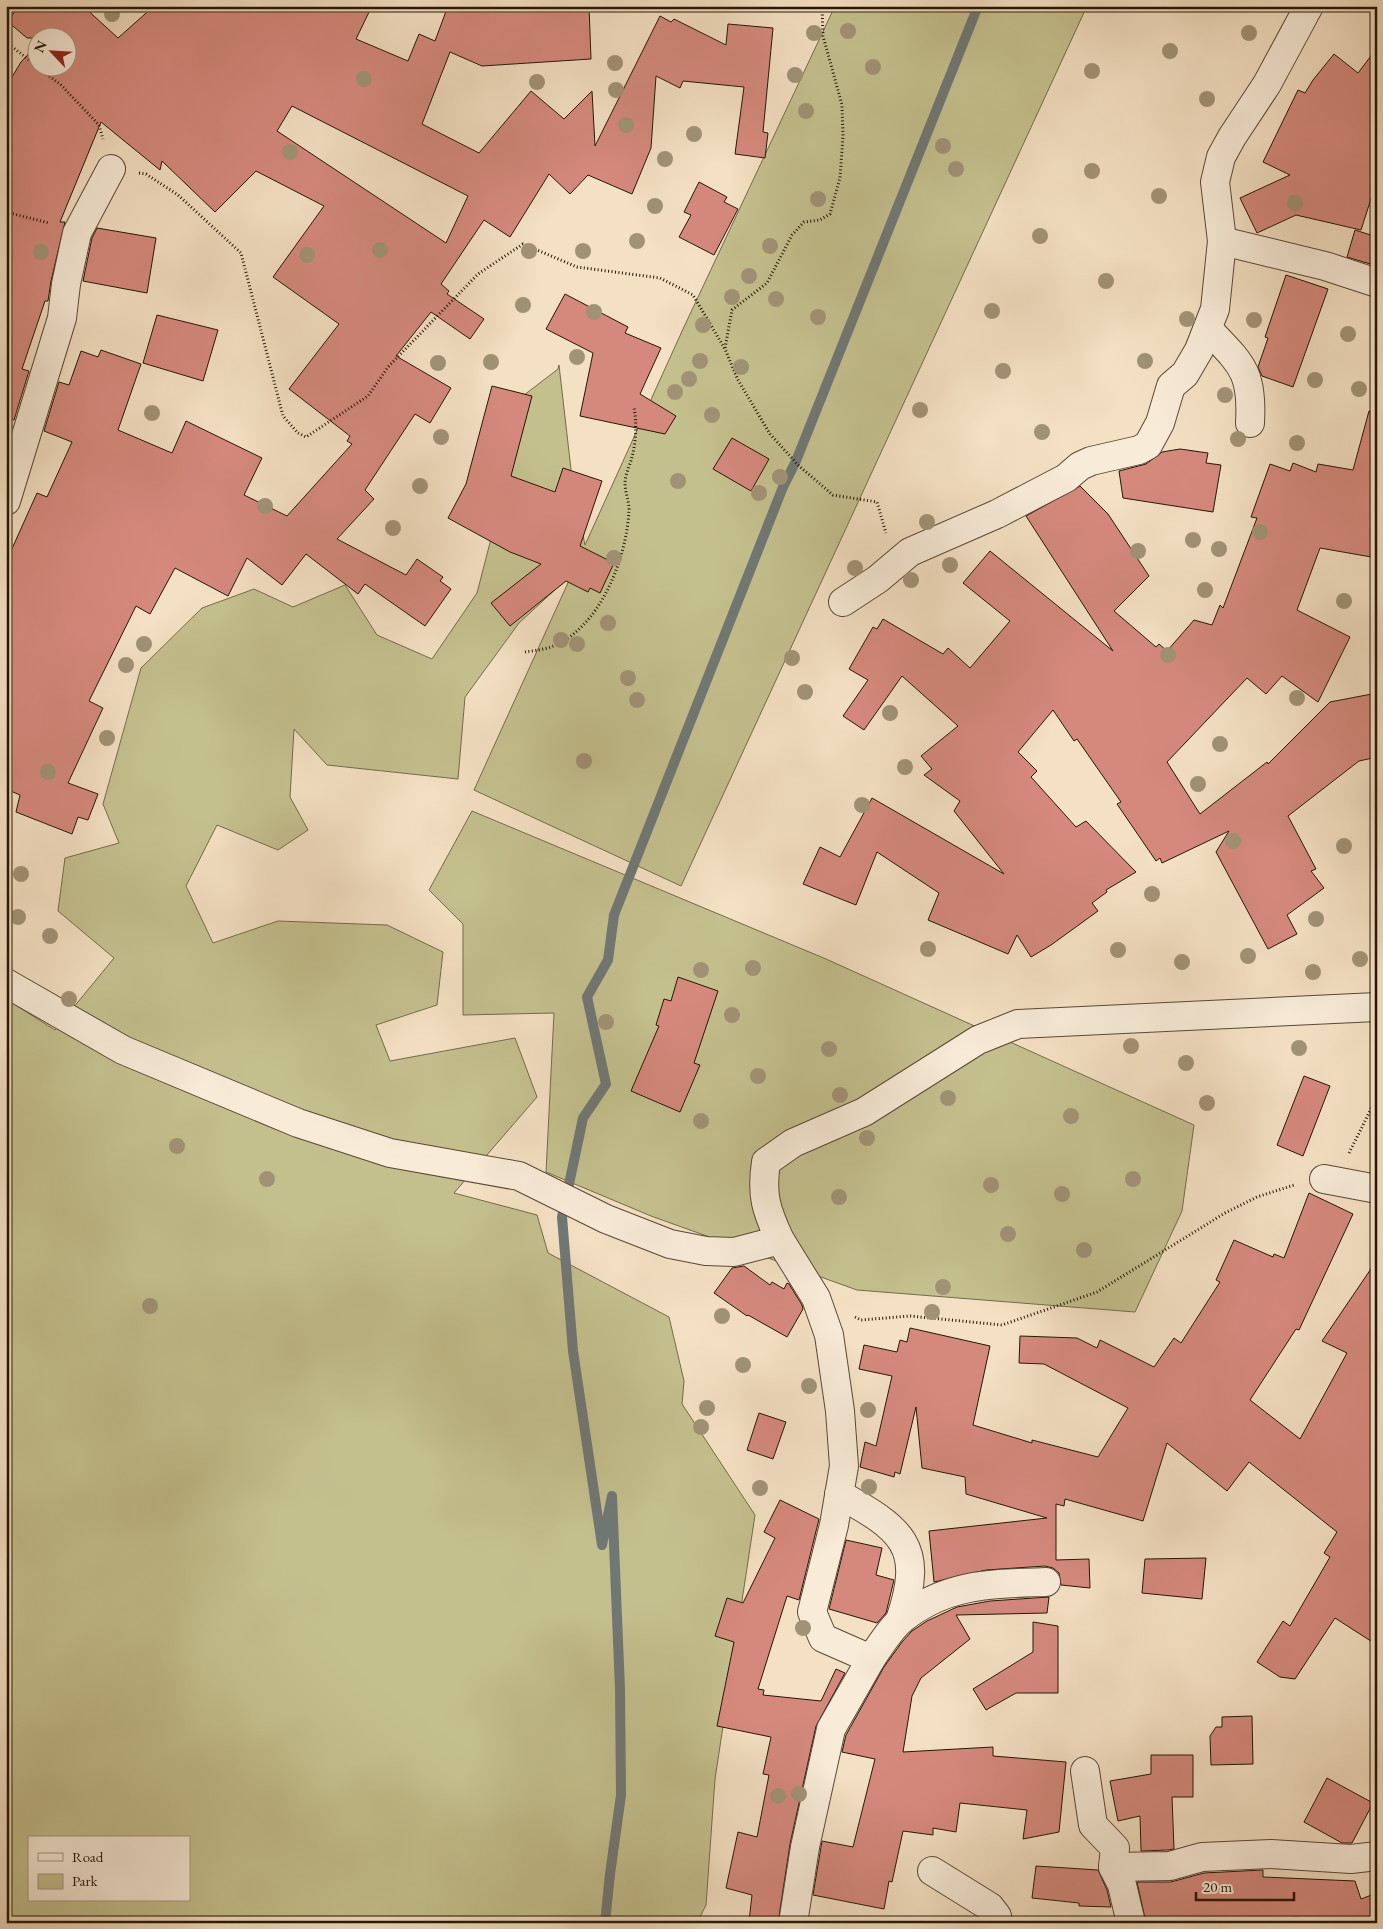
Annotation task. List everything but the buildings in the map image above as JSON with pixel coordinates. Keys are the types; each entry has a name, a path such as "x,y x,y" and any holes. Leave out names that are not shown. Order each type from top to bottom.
{"street":[{"path":"843,602 910,552 967,525 997,514 1066,478 1080,466 1091,461 1144,448 1160,423 1171,386 1185,374 1199,350 1215,310 1222,240 1215,182 1221,157 1232,136 1267,84 1309,6"},
{"path":"6,501 62,318 66,284 77,233 111,169"},
{"path":"1222,240 1325,266 1377,283"},
{"path":"1208,329 1237,360 1246,375 1250,385 1250,423"},
{"path":"6,983 123,1050 298,1123 381,1150 519,1176 606,1219 670,1244 706,1252 734,1252 780,1240"},
{"path":"871,1658 823,1638 812,1612 844,1466 840,1411 830,1335 816,1298 780,1240 766,1210 763,1186 766,1162 793,1142 864,1112 978,1040 1018,1024 1377,1007"},
{"path":"1324,1179 1377,1189"},
{"path":"793,1923 805,1847 832,1729 871,1658 900,1620 907,1600 912,1571 907,1551 894,1529 839,1494"},
{"path":"900,1620 941,1595 976,1586 1046,1582"},
{"path":"1086,1771 1093,1824 1115,1848 1113,1867 1122,1885 1131,1923"},
{"path":"1113,1867 1170,1866 1202,1857 1271,1854 1351,1859 1377,1856"},
{"path":"932,1870 970,1897 990,1907 997,1916 998,1923"}],"path":[{"path":"725,349 732,310 767,283 792,235 804,222 820,220 830,214 840,178 843,136 842,105 823,36 822,6"},
{"path":"6,42 28,59"},
{"path":"52,78 99,125 111,169 146,174 178,195 241,253 283,416 298,433 306,437 368,396 388,367 473,280 523,244 577,267 660,278 692,295 725,349 738,380 770,434 799,466 833,495 877,502 895,564"},
{"path":"6,212 77,233"},
{"path":"525,652 549,648 570,636 594,613 609,587 620,559 629,508 625,482 634,448 636,418 634,408"},
{"path":"816,1298 861,1320 910,1316 1002,1325 1097,1292 1256,1197 1283,1188 1336,1175 1343,1166 1377,1096"}],"green space":[{"path":"835,6 1087,6 681,886 474,790 572,574 519,623 465,697 458,779 327,765 294,729 290,797 308,830 278,850 217,825 186,886 213,943 278,921 387,925 443,952 437,1005 376,1025 390,1061 515,1038 537,1097 454,1193 537,1215 548,1253 669,1317 684,1381 682,1404 755,1515 715,1779 706,1905 697,1923 6,1923 6,999 55,1030 114,958 58,911 65,858 119,843 103,804 141,668 202,608 254,589 293,607 345,585 377,635 432,659 477,593 500,504 515,402 558,369 559,365 573,487 585,545 683,329"},
{"path":"472,811 826,959 1194,1125 1182,1211 1135,1312 857,1290 651,1216 546,1172 554,1013 463,1015 463,924 429,890"}],"waterway":[{"path":"605,1923 621,1795 620,1689 612,1496 602,1545 573,1351 562,1217 583,1118 606,1084 587,997 608,960 614,915 783,487 796,461 978,6"}]}
